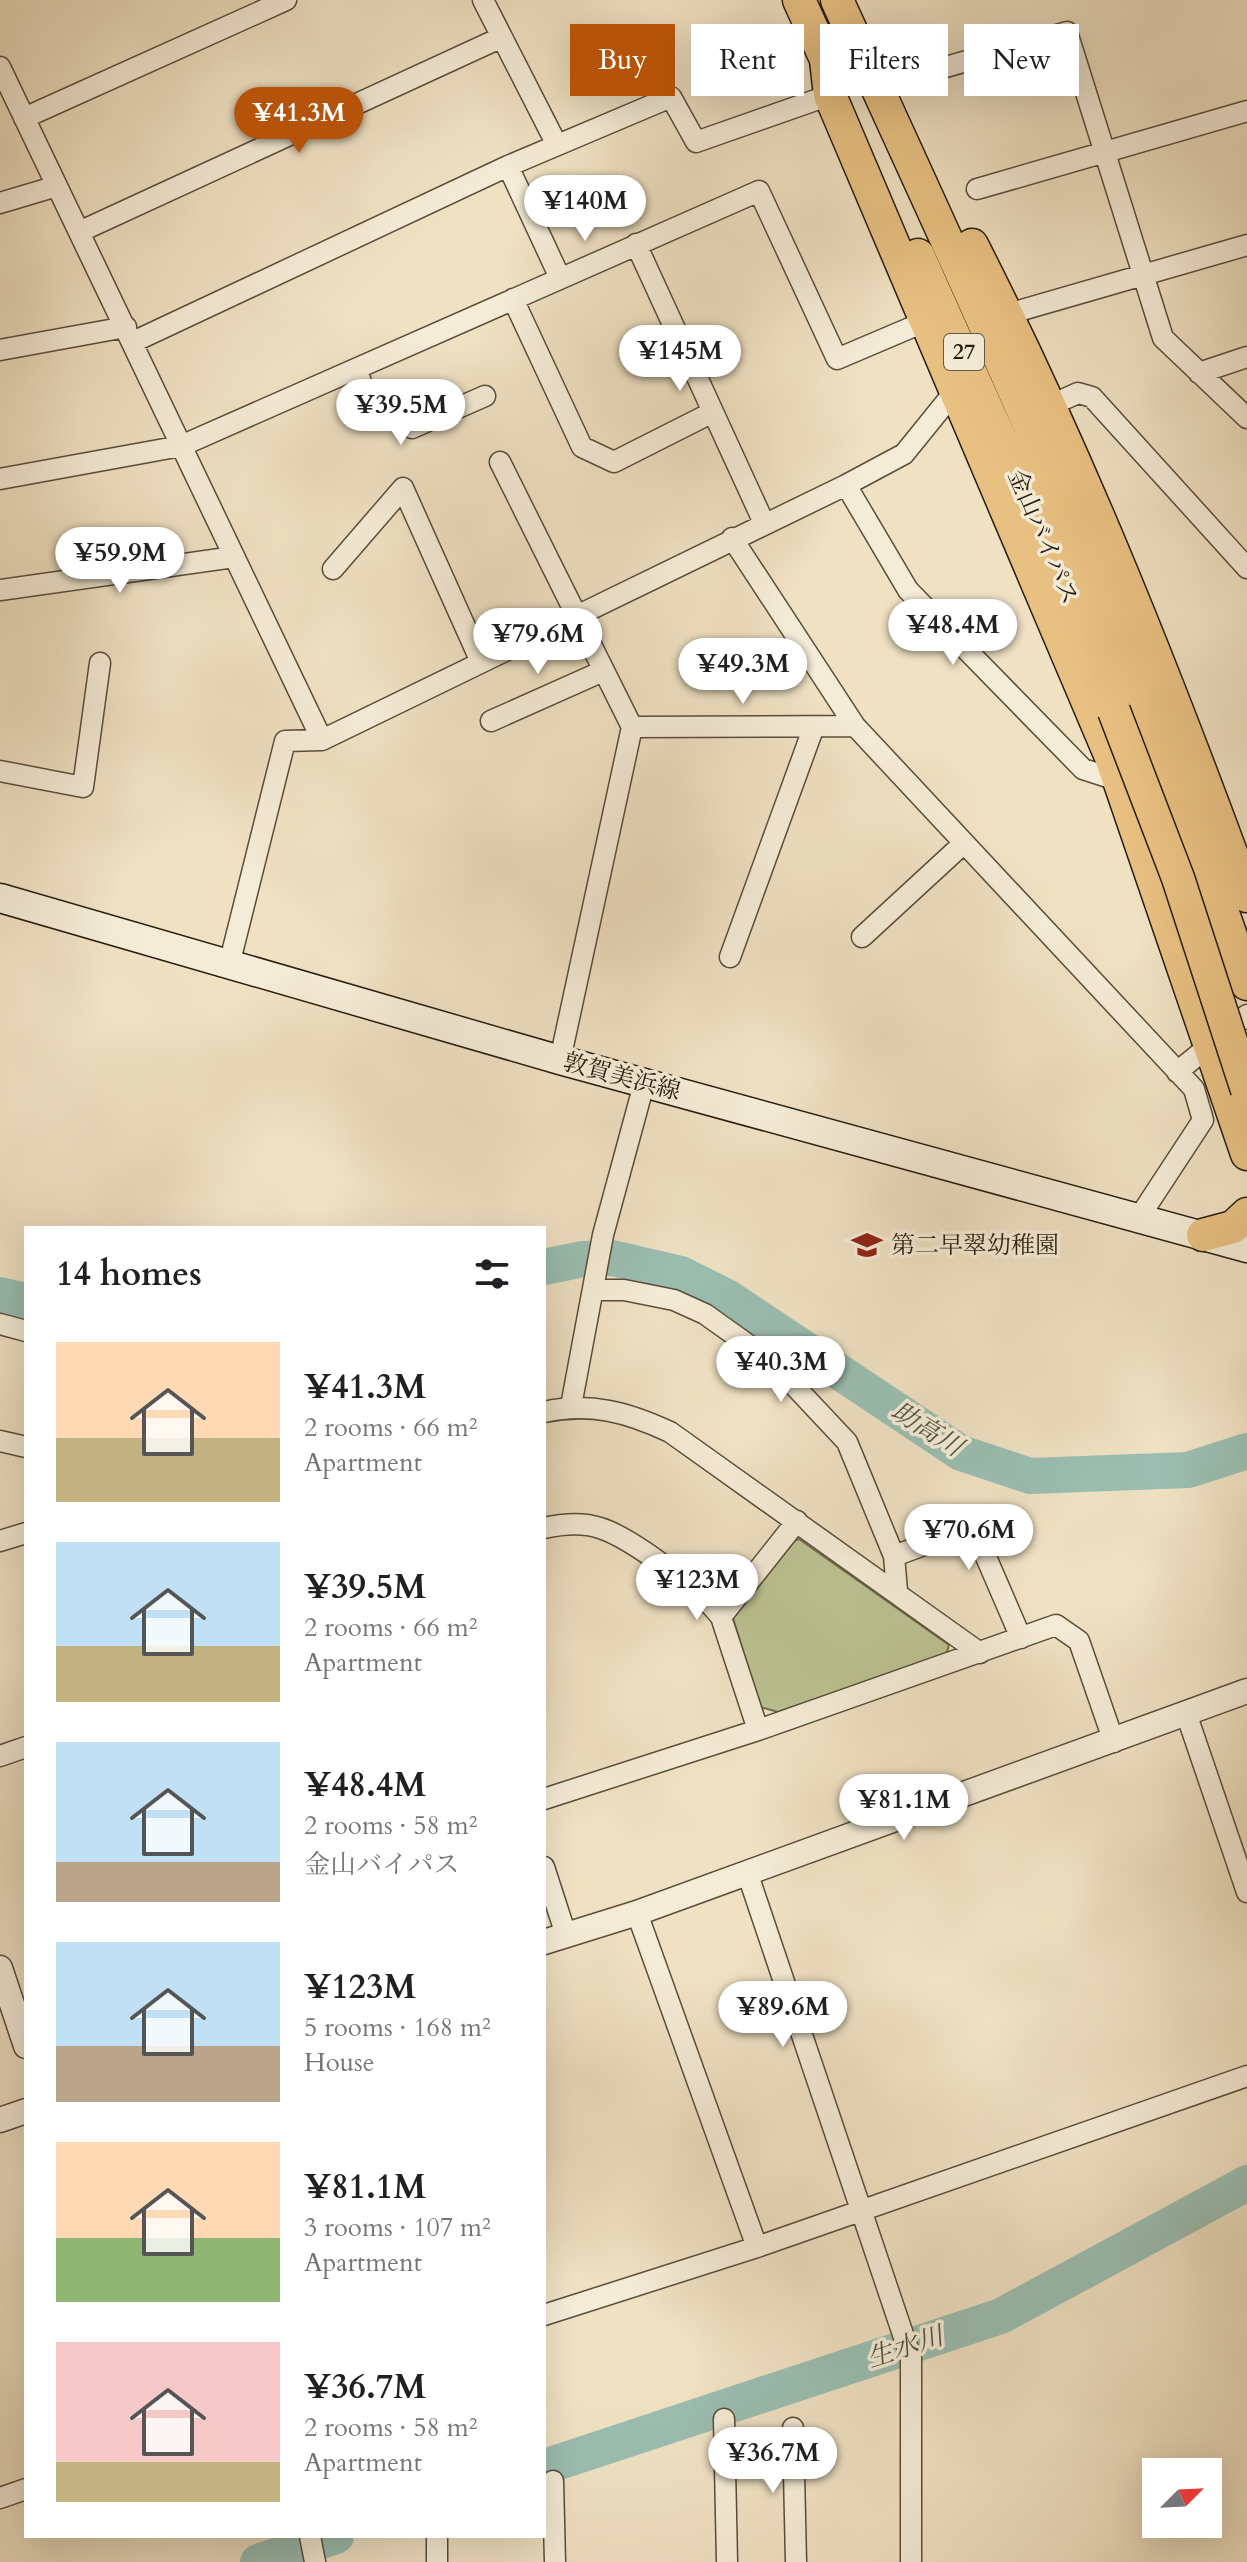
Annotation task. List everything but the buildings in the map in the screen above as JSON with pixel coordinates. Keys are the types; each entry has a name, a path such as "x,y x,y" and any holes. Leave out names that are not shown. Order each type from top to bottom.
{"highway":[{"name":"金山バイパス","path":"799,0 820,47"},
{"name":"金山バイパス","path":"843,13 1068,510 1146,701 1209,868 1247,984"},
{"path":"830,96 1120,781 1247,1154"},
{"name":"金山バイパス","path":"843,96 958,339 1063,579 1178,878 1247,1090"},
{"path":"893,96 1008,314 1049,406 1170,686 1247,896"},
{"path":"1203,1235 1233,1227 1247,1214"}],"main road":[{"name":"敦賀美浜線","path":"0,898 644,1084 1140,1216 1247,1248"}],"street":[{"path":"24,118 286,0"},
{"path":"483,0 557,145"},
{"path":"948,66 1067,32 1108,152 1163,338 1247,418"},
{"path":"79,232 500,38"},
{"path":"0,69 130,334 322,740"},
{"path":"0,350 130,334 671,97 696,142 827,96"},
{"path":"977,189 1247,111"},
{"path":"508,166 560,278"},
{"path":"0,203 57,186"},
{"path":"0,479 181,446 357,371 759,191 837,359 924,322"},
{"path":"636,244 764,523"},
{"path":"1008,314 1247,245"},
{"path":"513,299 582,447 614,462 713,412"},
{"path":"1199,373 1247,357"},
{"path":"357,371 370,406 412,428 485,396"},
{"path":"229,965 285,741 322,740 846,485 904,454 955,391"},
{"path":"1049,406 1078,393 1092,397 1247,568"},
{"path":"500,462 632,727 560,1060"},
{"path":"846,485 908,590 1083,769 1120,781"},
{"path":"333,569 403,488 481,662"},
{"path":"732,538 855,726 1194,1089 1203,1120 1140,1216"},
{"path":"0,590 234,557"},
{"path":"0,771 83,787 100,663"},
{"path":"491,721 603,671"},
{"path":"632,727 813,729 855,726"},
{"path":"730,957 813,729"},
{"path":"862,937 963,844"},
{"path":"1177,1072 1247,1015"},
{"path":"571,1406 603,1235 644,1084"},
{"path":"594,1290 624,1290 674,1300 705,1314 771,1361 847,1442 894,1556 897,1591"},
{"path":"0,1324 24,1330"},
{"path":"546,1412 571,1406 612,1410 670,1432 980,1653"},
{"path":"0,1441 24,1447"},
{"path":"721,1617 797,1521"},
{"path":"546,1528 567,1524 599,1528 623,1539 708,1600 721,1617 758,1730"},
{"path":"894,1556 973,1527 1021,1638"},
{"path":"0,1541 24,1534"},
{"path":"546,1798 758,1730 1056,1625 1079,1641 1114,1742"},
{"path":"546,1880 555,1938 637,1913 1114,1742 1247,1691"},
{"path":"1186,1713 1247,1892"},
{"path":"0,1756 24,1748"},
{"path":"747,1872 911,2358 911,2562"},
{"path":"637,1913 757,2247"},
{"path":"0,1968 24,2040"},
{"path":"546,2314 757,2247 1247,2076"},
{"path":"0,2120 24,2112"},
{"path":"724,2419 727,2562"},
{"path":"793,2428 796,2562"},
{"path":"553,2481 555,2562"},
{"path":"0,2498 24,2490"},
{"path":"310,2538 315,2562"},
{"path":"437,2538 437,2562"}],"green space":[{"path":"799,1539 949,1645 946,1655 778,1712 760,1707 733,1618 788,1543"}],"waterway":[{"name":"助高川","path":"546,1267 583,1259 612,1258 681,1274 727,1297 961,1453 1030,1476 1188,1470 1247,1451"},
{"name":"助高川","path":"0,1295 24,1301"},
{"name":"生水川","path":"546,2466 1001,2316 1247,2183"},
{"name":"生水川","path":"258,2562 330,2538"}],"place":[{"name":"第二早翠幼稚園","path":"867,1245"}]}
